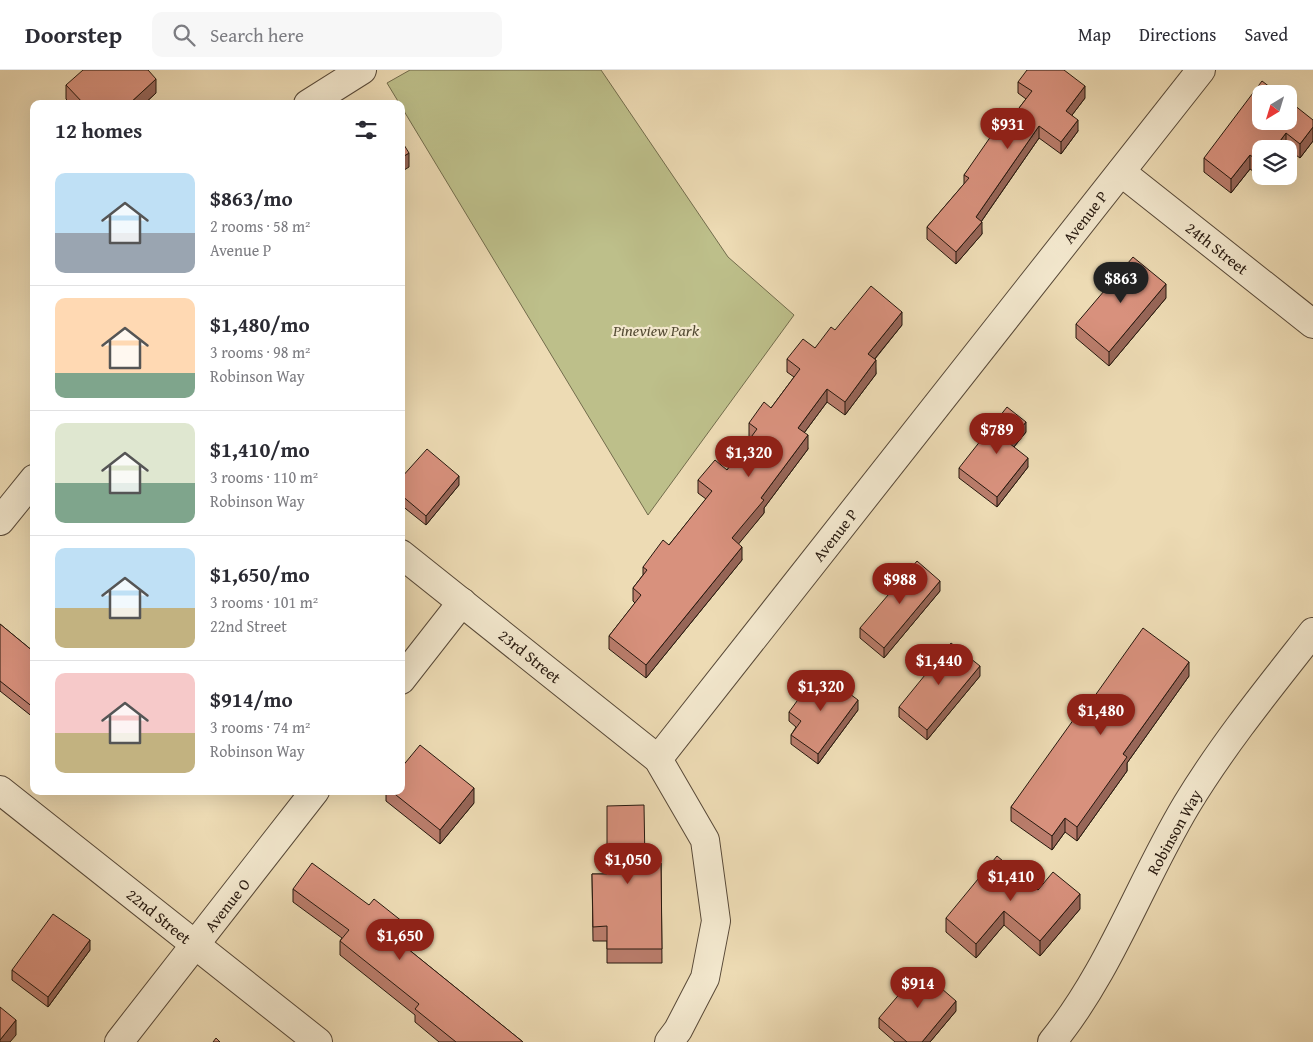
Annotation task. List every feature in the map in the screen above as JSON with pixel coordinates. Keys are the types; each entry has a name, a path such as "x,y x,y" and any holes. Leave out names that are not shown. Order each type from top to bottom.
{"street":[{"path":"314,100 362,70"},
{"name":"Avenue P","path":"658,759 1201,70"},
{"name":"24th Street","path":"1121,172 1313,324"},
{"path":"0,521 30,484"},
{"name":"23rd Street","path":"405,557 658,759"},
{"path":"405,675 462,602"},
{"name":"Robinson Way","path":"1052,1042 1089,991 1187,805 1228,741 1313,632"},
{"path":"658,759 705,840 716,920 705,978 678,1030 669,1042"},
{"name":"22nd Street","path":"0,790 318,1042"},
{"name":"Avenue O","path":"119,1042 196,946 312,795"}],"green space":[{"name":"Pineview Park","path":"410,70 601,70 728,257 794,315 648,515 405,113 405,100 397,100 387,83"}],"building":[{"path":"83,70 148,70 156,79 133,100 80,100 66,85"},
{"path":"1027,70 1064,70 1085,86 1066,111 1078,120 1061,142 1039,126 976,217 982,222 956,252 927,227 969,178 964,175 998,126 1003,129 1032,91 1018,82"},
{"path":"1262,81 1267,85 1259,85"},
{"path":"1252,94 1252,130 1298,130 1298,108 1313,120 1313,127 1300,144 1286,133 1281,140 1252,140 1252,156 1250,155 1231,179 1204,158"},
{"path":"405,146 409,153 405,156"},
{"path":"1133,257 1166,284 1109,352 1076,324"},
{"path":"871,286 902,312 868,354 876,360 845,402 827,389 798,428 808,435 761,498 764,500 732,538 742,547 646,665 609,636 641,595 633,588 647,570 643,567 663,540 669,545 712,491 698,480 715,460 727,470 757,429 749,423 764,402 771,408 800,369 787,359 803,339 815,348 831,327 835,330"},
{"path":"1007,407 1026,422 1009,443 1028,458 997,497 959,468"},
{"path":"427,449 459,476 426,516 405,498 405,474"},
{"path":"917,561 940,581 884,648 860,628"},
{"path":"0,624 30,649 30,705 0,681"},
{"path":"1143,628 1189,662 1123,754 1127,757 1077,827 1065,818 1052,836 1011,807 1074,719 1077,721"},
{"path":"951,643 980,666 927,730 899,707"},
{"path":"819,671 858,700 818,754 791,735 801,721 789,712"},
{"path":"420,745 474,788 440,830 396,795 405,795 405,763"},
{"path":"644,805 645,863 661,863 662,949 607,949 607,926 593,927 592,874 607,874 607,806"},
{"path":"997,856 1038,890 1053,872 1080,894 1040,941 1004,911 976,944 946,918"},
{"path":"312,863 369,905 374,899 403,922 392,936 523,1042 456,1042 415,1009 419,1004 340,941 349,930 293,889"},
{"path":"53,914 90,940 48,997 12,970"},
{"path":"920,970 956,1001 922,1042 907,1042 879,1018"},
{"path":"0,1007 16,1020 0,1040"}]}
